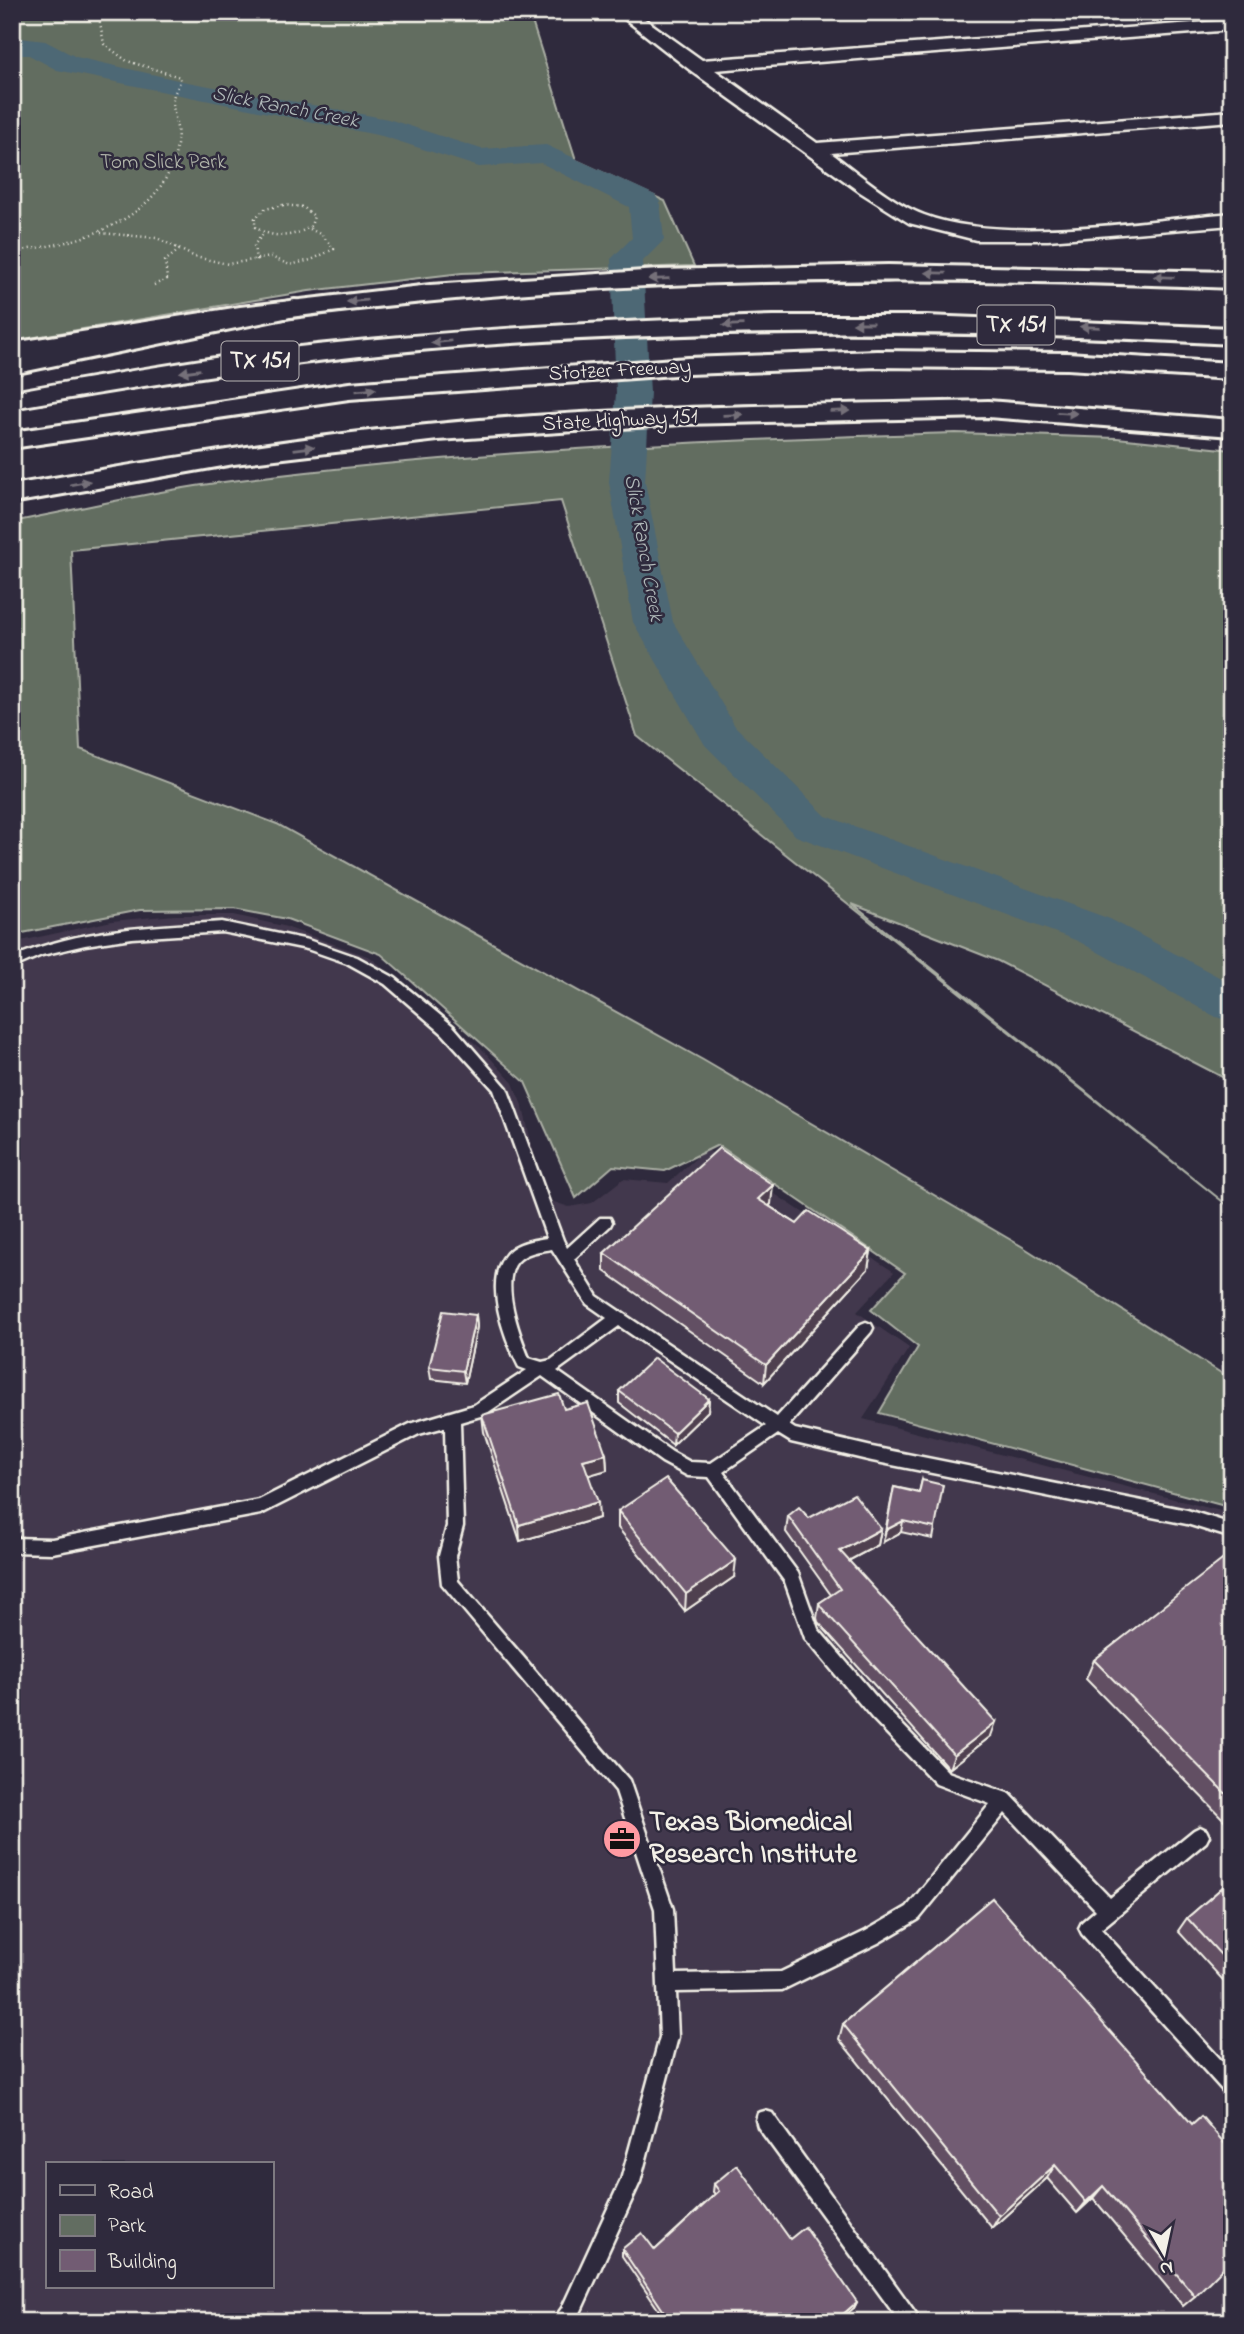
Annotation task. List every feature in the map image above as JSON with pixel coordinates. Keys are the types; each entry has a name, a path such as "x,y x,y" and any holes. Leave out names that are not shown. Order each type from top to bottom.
{"main road":[{"path":"12,351 295,308 498,288 752,276 957,273 1232,280"},
{"path":"12,366 295,308"},
{"name":"Stotzer Freeway","path":"12,400 285,358 509,336 801,323 1010,324 1232,336"},
{"path":"877,359 1074,374 1232,393"},
{"name":"Stotzer Freeway","path":"12,442 56,432 268,401 525,376 877,359 1067,361 1232,371"},
{"name":"State Highway 151","path":"12,494 247,455 438,432 566,423 772,414 988,409 1108,416 1232,428"}],"street":[{"path":"624,12 696,66 817,149 867,188 916,219 976,234 1048,233 1232,219"},
{"path":"696,66 1232,25"},
{"path":"817,149 1232,116"}],"lane":[{"path":"12,963 39,951 85,940 132,933 222,927 308,945 352,960 390,981 449,1030 500,1088 556,1242 592,1300 790,1434 872,1454 1187,1517 1232,1531"},
{"path":"566,1258 605,1222"},
{"path":"556,1242 522,1249 508,1267 503,1286 507,1326 524,1363 542,1368 688,1469 713,1470 778,1426 866,1328"},
{"path":"12,1545 52,1546 261,1507 415,1429 479,1409 542,1368 555,1365 619,1318"},
{"path":"452,1418 455,1526 447,1556 450,1584 623,1786 664,1909 669,2037 629,2182 566,2319"},
{"path":"713,1470 792,1578 811,1633 878,1712 943,1779 1004,1800 1109,1910"},
{"path":"666,1983 782,1981 872,1937 913,1913 1004,1800"},
{"path":"1200,1836 1088,1928 1232,2086"},
{"path":"765,2120 912,2322"}],"path":[{"path":"12,251 56,247 100,233 159,191 169,176 176,155 178,126 173,97 181,82 180,77 127,61 104,44 99,17 95,12"},
{"path":"242,12 270,19 275,12"},
{"path":"284,205 310,211 314,221 308,228 286,236 264,233 255,227 255,218 265,209 284,205"},
{"path":"100,233 115,237 157,237 180,250 219,262 235,264 279,257 290,265 311,260 334,249 322,235 308,228"},
{"path":"256,260 252,249 253,242 264,233"},
{"path":"154,285 167,279 165,261 180,250"}],"shaded area":[{"name":"Texas Biomedical Research Institute","path":"175,915 234,915 283,926 370,957 483,1050 513,1083 523,1108 545,1199 569,1207 592,1203 623,1179 668,1183 706,1149 894,1272 857,1312 909,1348 863,1419 1232,1514 1232,2322 12,2322 12,943 112,921"}],"green space":[{"name":"Tom Slick Park","path":"12,12 529,12 576,160 665,201 694,266 462,273 309,291 12,341"},
{"path":"956,433 1117,438 1232,450 1232,1082 998,961 852,904 1232,1209 637,736 561,501 71,550 80,749 277,824 703,1060 1023,1247 1232,1380 1232,1508 879,1413 918,1347 871,1310 905,1273 718,1145 665,1171 613,1166 576,1198 525,1082 381,954 287,919 234,909 140,910 12,935 12,522 204,485 412,461 684,443"}],"building":[{"path":"719,1148 773,1185 758,1199 797,1224 809,1211 871,1251 766,1365 604,1253"},
{"path":"443,1311 476,1315 463,1371 429,1367"},
{"path":"654,1358 709,1399 674,1433 619,1391"},
{"path":"559,1394 564,1409 588,1403 606,1454 583,1460 598,1502 519,1525 482,1415"},
{"path":"666,1479 736,1560 686,1594 618,1511"},
{"path":"922,1480 943,1485 935,1528 903,1521 886,1530 894,1487 919,1493"},
{"path":"854,1494 881,1529 840,1551 996,1722 954,1755 819,1603 840,1589 788,1516 799,1507 809,1518"},
{"path":"1232,1554 1232,1800 1094,1660"},
{"path":"1232,1879 1232,1967 1187,1918"},
{"path":"992,1898 1192,2124 1201,2116 1232,2152 1232,2259 1195,2296 1103,2186 1086,2202 1055,2165 999,2216 843,2024"},
{"path":"737,2165 790,2239 805,2227 857,2302 834,2322 654,2321 665,2313 622,2249 642,2233 655,2250 719,2191 714,2184"}],"waterway":[{"name":"Slick Ranch Creek","path":"12,46 35,47 67,64 171,86"},
{"name":"Slick Ranch Creek","path":"186,89 388,128 479,158 546,154 644,202 648,240 627,259 633,393 627,482 653,622 720,735 811,826 1094,930 1232,1005"}],"place":[{"name":"Texas Biomedical Research Institute","path":"622,1839"}]}
